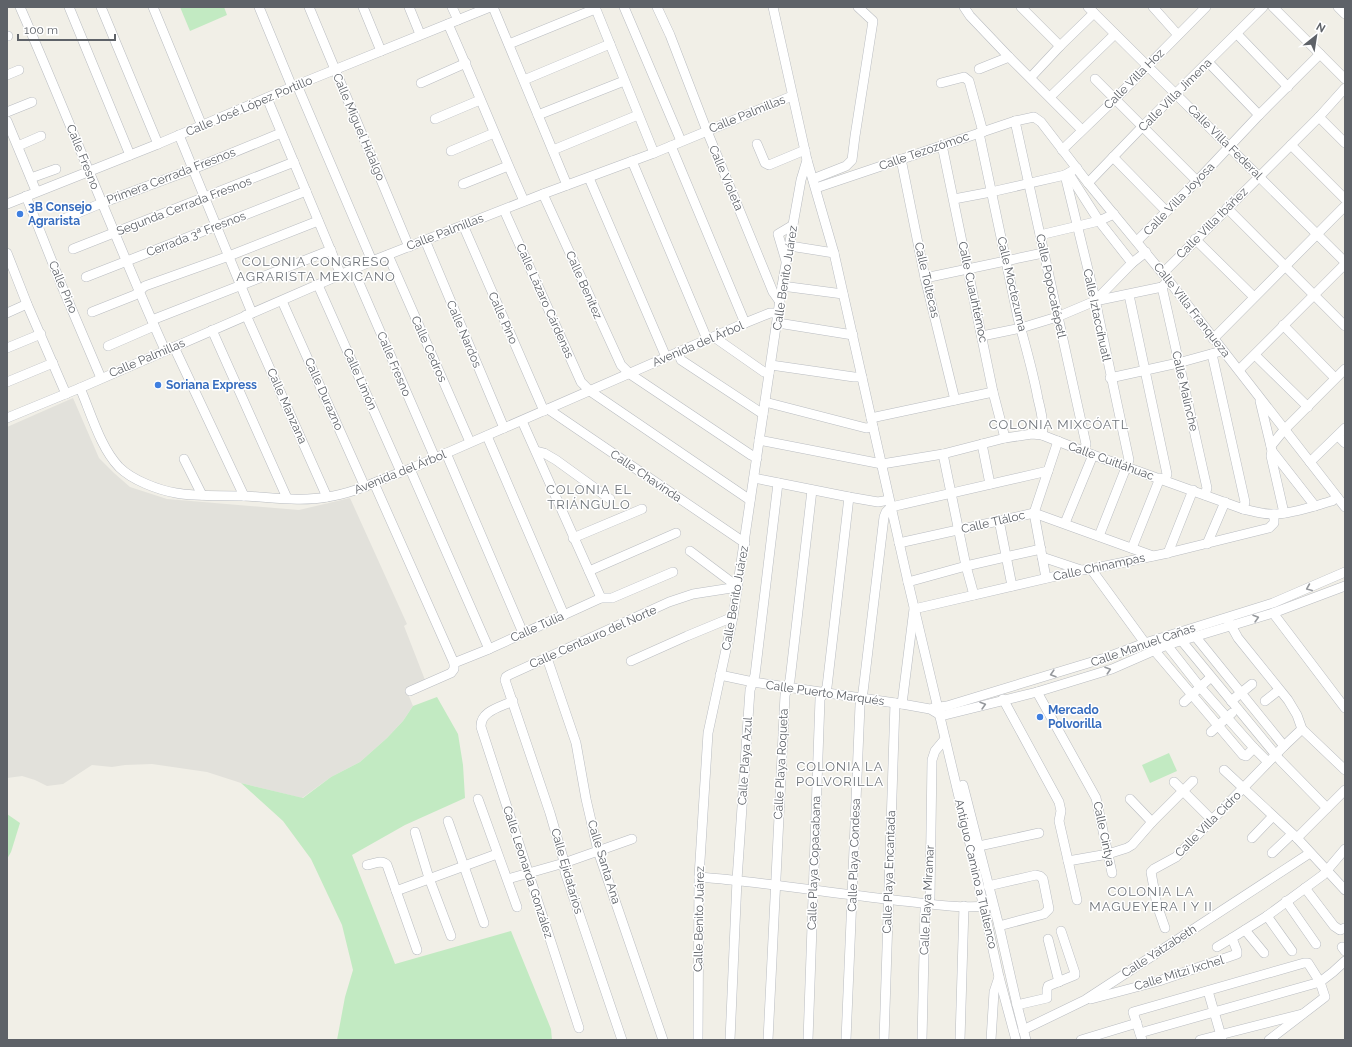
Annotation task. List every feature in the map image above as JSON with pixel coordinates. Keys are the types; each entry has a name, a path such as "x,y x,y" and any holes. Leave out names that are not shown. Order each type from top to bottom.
{"street":[{"name":"Calle Fresno","path":"20,7 89,171 113,233 140,290 153,323 170,349 244,496"},
{"path":"69,7 130,155"},
{"path":"101,7 158,144"},
{"path":"153,7 202,126"},
{"path":"259,7 372,261"},
{"name":"Calle Miguel Hidalgo","path":"309,7 409,247"},
{"path":"363,7 381,51"},
{"path":"409,7 420,34"},
{"path":"452,7 458,20"},
{"name":"Calle José López Portillo","path":"7,204 36,191 158,144 420,34 490,7"},
{"path":"493,7 567,185"},
{"path":"624,7 681,141"},
{"name":"Calle Violeta","path":"657,7 774,292 780,302"},
{"name":"Calle Benito Juárez","path":"773,7 807,160 834,253 914,609 939,711"},
{"path":"813,179 846,166 852,160 873,21 858,7"},
{"path":"964,7 970,16 1009,57 1031,77 1082,130"},
{"path":"1022,7 1060,46"},
{"path":"1153,7 1178,35"},
{"name":"Calle Villa Hoz","path":"1062,150 1206,7"},
{"name":"Calle Villa Jimena","path":"1088,183 1263,7"},
{"path":"1273,7 1345,79"},
{"path":"1338,7 1345,14"},
{"path":"509,44 595,8 654,153"},
{"path":"1031,77 1091,10"},
{"name":"Calle Villa Federal","path":"1091,10 1318,234 1345,263"},
{"path":"448,24 524,201"},
{"path":"1050,96 1115,34"},
{"path":"1237,34 1288,87"},
{"path":"524,80 610,44"},
{"name":"Calle Villa Joyosa","path":"1137,241 1320,54"},
{"path":"979,69 1009,57"},
{"path":"1208,62 1260,115"},
{"path":"421,83 466,63"},
{"path":"7,75 19,70"},
{"name":"Calle Moctezuma","path":"940,83 964,77 969,81 981,132 991,192 1021,328 1035,381 1044,427 1042,435"},
{"path":"1095,79 1197,181"},
{"path":"538,115 624,81"},
{"name":"Calle Villa Ibáñez","path":"1163,273 1195,239 1319,117 1345,88"},
{"name":"Calle Palmillas","path":"80,388 372,261 524,201 654,153 792,96"},
{"path":"267,98 341,275"},
{"path":"435,119 480,100"},
{"path":"7,112 32,102"},
{"path":"553,150 638,115"},
{"path":"1319,117 1345,143"},
{"name":"Calle Tezozómoc","path":"816,188 1015,121 1034,118"},
{"name":"Calle Villa Franqueza","path":"1034,118 1041,122 1062,150 1070,172 1088,183 1137,241 1163,273 1165,284 1239,370 1345,507"},
{"path":"7,121 36,191"},
{"name":"Calle Popocatépetl","path":"1015,121 1086,444 1084,451"},
{"name":"Primera Cerrada Fresnos","path":"61,220 281,133"},
{"path":"451,151 494,133"},
{"name":"Calle Manzana","path":"179,135 229,256 249,314 327,498"},
{"path":"18,146 41,136"},
{"path":"757,144 765,163 769,165 805,150"},
{"name":"Calle Cuauhtémoc","path":"942,145 993,392 1005,438"},
{"path":"1291,145 1345,199"},
{"path":"671,146 745,323"},
{"path":"1113,157 1166,211"},
{"name":"Calle Toltecas","path":"901,159 926,278 955,400"},
{"name":"Calle Benito Juárez","path":"698,1040 699,877 708,733 733,617 745,543 762,414 778,323 782,286 801,180 807,160"},
{"path":"632,161 710,338 764,372 770,369 862,377"},
{"name":"Segunda Cerrada Fresnos","path":"73,249 294,162"},
{"path":"463,184 508,166"},
{"path":"31,178 56,169"},
{"path":"954,198 991,192 1070,172 1099,221 1132,263"},
{"name":"Calle Iztaccíhuatl","path":"1070,172 1077,226 1095,301 1110,378 1129,460 1127,467"},
{"path":"589,178 666,357"},
{"name":"Cerrada 3ª Fresnos","path":"86,277 306,191"},
{"name":"Calle Benítez","path":"543,194 620,365 630,374 757,458"},
{"name":"Calle Pino","path":"26,196 101,378"},
{"path":"1213,339 1345,206"},
{"path":"1227,208 1345,326"},
{"name":"Calle Lázaro Cárdenas","path":"504,210 581,382 590,391 750,500"},
{"path":"1040,235 1099,221 1114,214"},
{"path":"92,312 135,295 144,286 229,256 318,221"},
{"path":"787,264 778,234 793,224"},
{"name":"Calle Pino","path":"463,225 546,410"},
{"path":"1195,239 1254,297"},
{"name":"Calle Nardos","path":"424,240 504,428"},
{"path":"790,246 834,253"},
{"path":"108,346 153,323 240,285 331,250"},
{"path":"1095,301 1132,263 1146,252"},
{"path":"7,253 27,304 66,394"},
{"path":"926,278 1043,253"},
{"name":"Calle Cedros","path":"388,255 470,442"},
{"path":"1239,370 1345,263"},
{"name":"Calle Fresno","path":"354,269 435,458"},
{"path":"982,336 1021,328 1057,317 1095,301 1129,295 1165,284"},
{"name":"Calle Malinche","path":"1165,284 1178,363 1207,488 1205,495"},
{"name":"Calle Limón","path":"318,285 489,649"},
{"path":"782,286 843,294"},
{"path":"1129,295 1167,474 1162,479 1132,548"},
{"name":"Calle Durazno","path":"282,301 365,487"},
{"path":"7,313 27,304"},
{"name":"Avenida del Árbol","path":"80,388 97,430 110,455 119,467 142,482 176,493 312,499 327,498 349,493 365,487 522,421 745,323 770,313 779,312"},
{"path":"778,323 853,335"},
{"path":"1283,325 1335,378"},
{"path":"212,330 287,498"},
{"path":"7,348 41,334"},
{"path":"1110,378 1178,363 1222,351"},
{"path":"678,352 681,360 762,414"},
{"path":"1212,354 1245,502 1244,509"},
{"path":"1255,355 1308,407"},
{"path":"7,382 53,363"},
{"path":"1271,448 1284,430 1345,369"},
{"path":"7,418 80,388"},
{"path":"765,402 866,428 872,422 955,400 993,392"},
{"path":"1258,396 1271,448 1271,456 1284,513"},
{"name":"Calle Chavinda","path":"546,410 745,543"},
{"path":"522,421 601,598"},
{"path":"1310,462 1345,428"},
{"name":"Calle Cuitláhuac","path":"882,464 943,454 1005,438 1032,434 1042,435 1093,455 1244,509 1264,514 1284,513 1315,506 1332,501 1337,497"},
{"path":"487,436 564,615"},
{"path":"1338,436 1345,443"},
{"path":"759,440 882,464"},
{"path":"1046,578 1034,513 1058,442"},
{"path":"982,444 990,484"},
{"path":"1271,448 1315,506"},
{"path":"536,451 544,453 610,499"},
{"path":"446,453 523,633"},
{"path":"943,454 966,566 974,595"},
{"path":"1065,523 1093,455"},
{"path":"184,459 202,495"},
{"path":"1100,536 1127,467"},
{"path":"754,478 849,497 890,503 952,492 1048,471"},
{"path":"374,483 454,663"},
{"name":"Calle Playa Azul","path":"730,1040 737,880 750,690 755,675 778,483"},
{"name":"Calle Playa Roqueta","path":"768,1040 774,885 784,703 790,680 812,490"},
{"path":"1168,553 1193,490"},
{"name":"Calle Playa Copacabana","path":"808,1040 820,699 827,687 849,497"},
{"path":"1207,544 1225,502"},
{"name":"Calle Playa Condesa","path":"846,1040 861,698 863,692 882,524 890,503"},
{"path":"573,538 642,509"},
{"name":"Calle Tláloc","path":"899,542 1034,513 1153,556"},
{"name":"Calle Chinampas","path":"914,609 1082,570 1168,553 1269,528 1274,523 1274,514"},
{"path":"999,520 1012,586"},
{"path":"589,571 676,533"},
{"path":"690,551 738,587"},
{"path":"908,582 1006,557 1041,553 1082,570"},
{"path":"1091,569 1145,643 1154,650 1191,695 1201,713 1214,729 1230,740 1243,755 1246,756 1254,748"},
{"name":"Calle Tulia","path":"410,691 451,673 454,669 454,663 489,649 601,598 612,598 673,572"},
{"name":"Calle Manuel Cañas","path":"939,711 1003,700 1037,692 1112,669 1154,650 1195,636 1345,572"},
{"name":"Calle Manuel Cañas","path":"939,711 1105,658 1145,643 1229,621 1273,613 1345,586"},
{"name":"Calle Centauro del Norte","path":"513,701 505,680 506,677 669,602 693,594 738,587"},
{"name":"Calle Playa Encantada","path":"884,1040 888,899 899,704 914,609"},
{"path":"1273,613 1345,708"},
{"path":"631,661 733,617"},
{"path":"1229,621 1238,638 1288,700 1302,729 1345,770"},
{"path":"1195,636 1284,746"},
{"path":"1181,640 1276,755 1327,808"},
{"path":"1167,645 1200,687 1268,762"},
{"name":"Calle Santa Ana","path":"547,658 576,743 586,799 598,851 663,1040"},
{"path":"1205,669 1216,661"},
{"name":"Calle Puerto Marqués","path":"720,676 939,711"},
{"path":"1184,702 1211,677"},
{"path":"1231,701 1252,684"},
{"path":"1265,701 1279,690"},
{"name":"Calle Cintya","path":"1037,692 1096,798 1112,873"},
{"path":"1201,713 1224,692"},
{"path":"1003,700 1059,802 1061,811 1059,821 1077,900"},
{"name":"Calle Leonarda González","path":"513,701 488,712 480,720 481,726 579,1028"},
{"name":"Calle Ejidatarios","path":"513,701 550,813 564,863 565,872 622,1040"},
{"path":"1214,729 1238,709"},
{"path":"939,711 958,777"},
{"name":"Antiguo Camino a Tlaltenco","path":"939,711 945,739 958,777 989,906 999,977 1016,1040"},
{"path":"1223,747 1240,732 1266,724"},
{"name":"Calle Villa Cidro","path":"1165,928 1157,905 1151,872 1176,857 1302,729"},
{"name":"Calle Playa Miramar","path":"922,1040 925,909 930,898 932,760 935,751 945,739"},
{"path":"1224,770 1294,836 1345,890"},
{"path":"1068,861 1108,854 1127,848 1193,781"},
{"path":"1174,782 1212,820"},
{"path":"1272,853 1327,808 1345,790"},
{"path":"478,799 497,854 508,879 516,907"},
{"path":"1130,799 1152,822"},
{"path":"1252,838 1273,816"},
{"path":"448,821 484,923"},
{"path":"415,832 429,878 451,936"},
{"path":"979,846 1038,833"},
{"path":"972,834 979,846 988,886 989,906 999,926 1026,1040"},
{"path":"508,879 564,863 632,839"},
{"path":"1217,947 1267,916 1323,875 1345,849"},
{"name":"Calle Yatzabeth","path":"1023,1030 1086,1000 1310,853"},
{"path":"396,891 497,854"},
{"path":"368,866 381,862 385,862 387,865 417,950"},
{"path":"988,886 1036,875 1043,879 1049,909 1047,912 999,926"},
{"path":"699,877 737,880 927,903 964,906 989,906"},
{"path":"1305,888 1334,926 1340,930 1345,928"},
{"path":"1286,901 1316,944"},
{"path":"960,1040 964,906"},
{"path":"1267,916 1292,951"},
{"path":"1245,930 1264,953"},
{"path":"1017,1005 1047,998 1048,986 1073,976 1075,973 1061,931"},
{"name":"Calle Mitzi Ixchel","path":"1086,1000 1159,981 1232,957 1237,954 1232,938"},
{"path":"1048,939 1059,982"},
{"path":"1269,1040 1325,997 1320,982 1308,963 1133,1012 1141,1037 1214,1012 1320,982 1345,961"},
{"path":"991,1040 994,992 999,977"},
{"path":"1208,991 1222,1037"},
{"path":"1200,1040 1222,1037 1292,1015 1303,1013"},
{"path":"1081,1040 1137,1024"}],"shaded area":[{"path":"73,398 99,458 130,487 167,499 299,510 350,498 407,624 404,626 425,680 406,689 413,706 403,721 387,738 360,762 331,777 302,798 241,783 207,772 152,764 112,767 92,765 63,784 47,786 22,776 7,778 7,427"}],"green space":[{"path":"180,7 224,7 227,15 190,31"},
{"path":"437,697 458,734 463,765 465,798 405,825 352,855 395,964 511,931 551,1029 552,1040 337,1040 345,997 353,970 342,925 311,859 283,821 241,783 303,798 331,777 360,762 387,738 403,721 413,706"},
{"path":"1169,753 1177,771 1150,783 1142,765"},
{"path":"7,814 20,823 11,852 7,859"}],"place":[{"name":"3B Consejo Agrarista","path":"20,214"},
{"name":"Soriana Express","path":"158,385"},
{"name":"Mercado Polvorilla","path":"1040,717"}],"district":[{"name":"COLONIA CONGRESO AGRARISTA MEXICANO","path":"316,268"},
{"name":"COLONIA MIXCÓATL","path":"1059,424"},
{"name":"COLONIA EL TRIÁNGULO","path":"589,496"},
{"name":"COLONIA LA POLVORILLA","path":"840,774"},
{"name":"COLONIA LA MAGUEYERA I Y II","path":"1151,898"}]}
